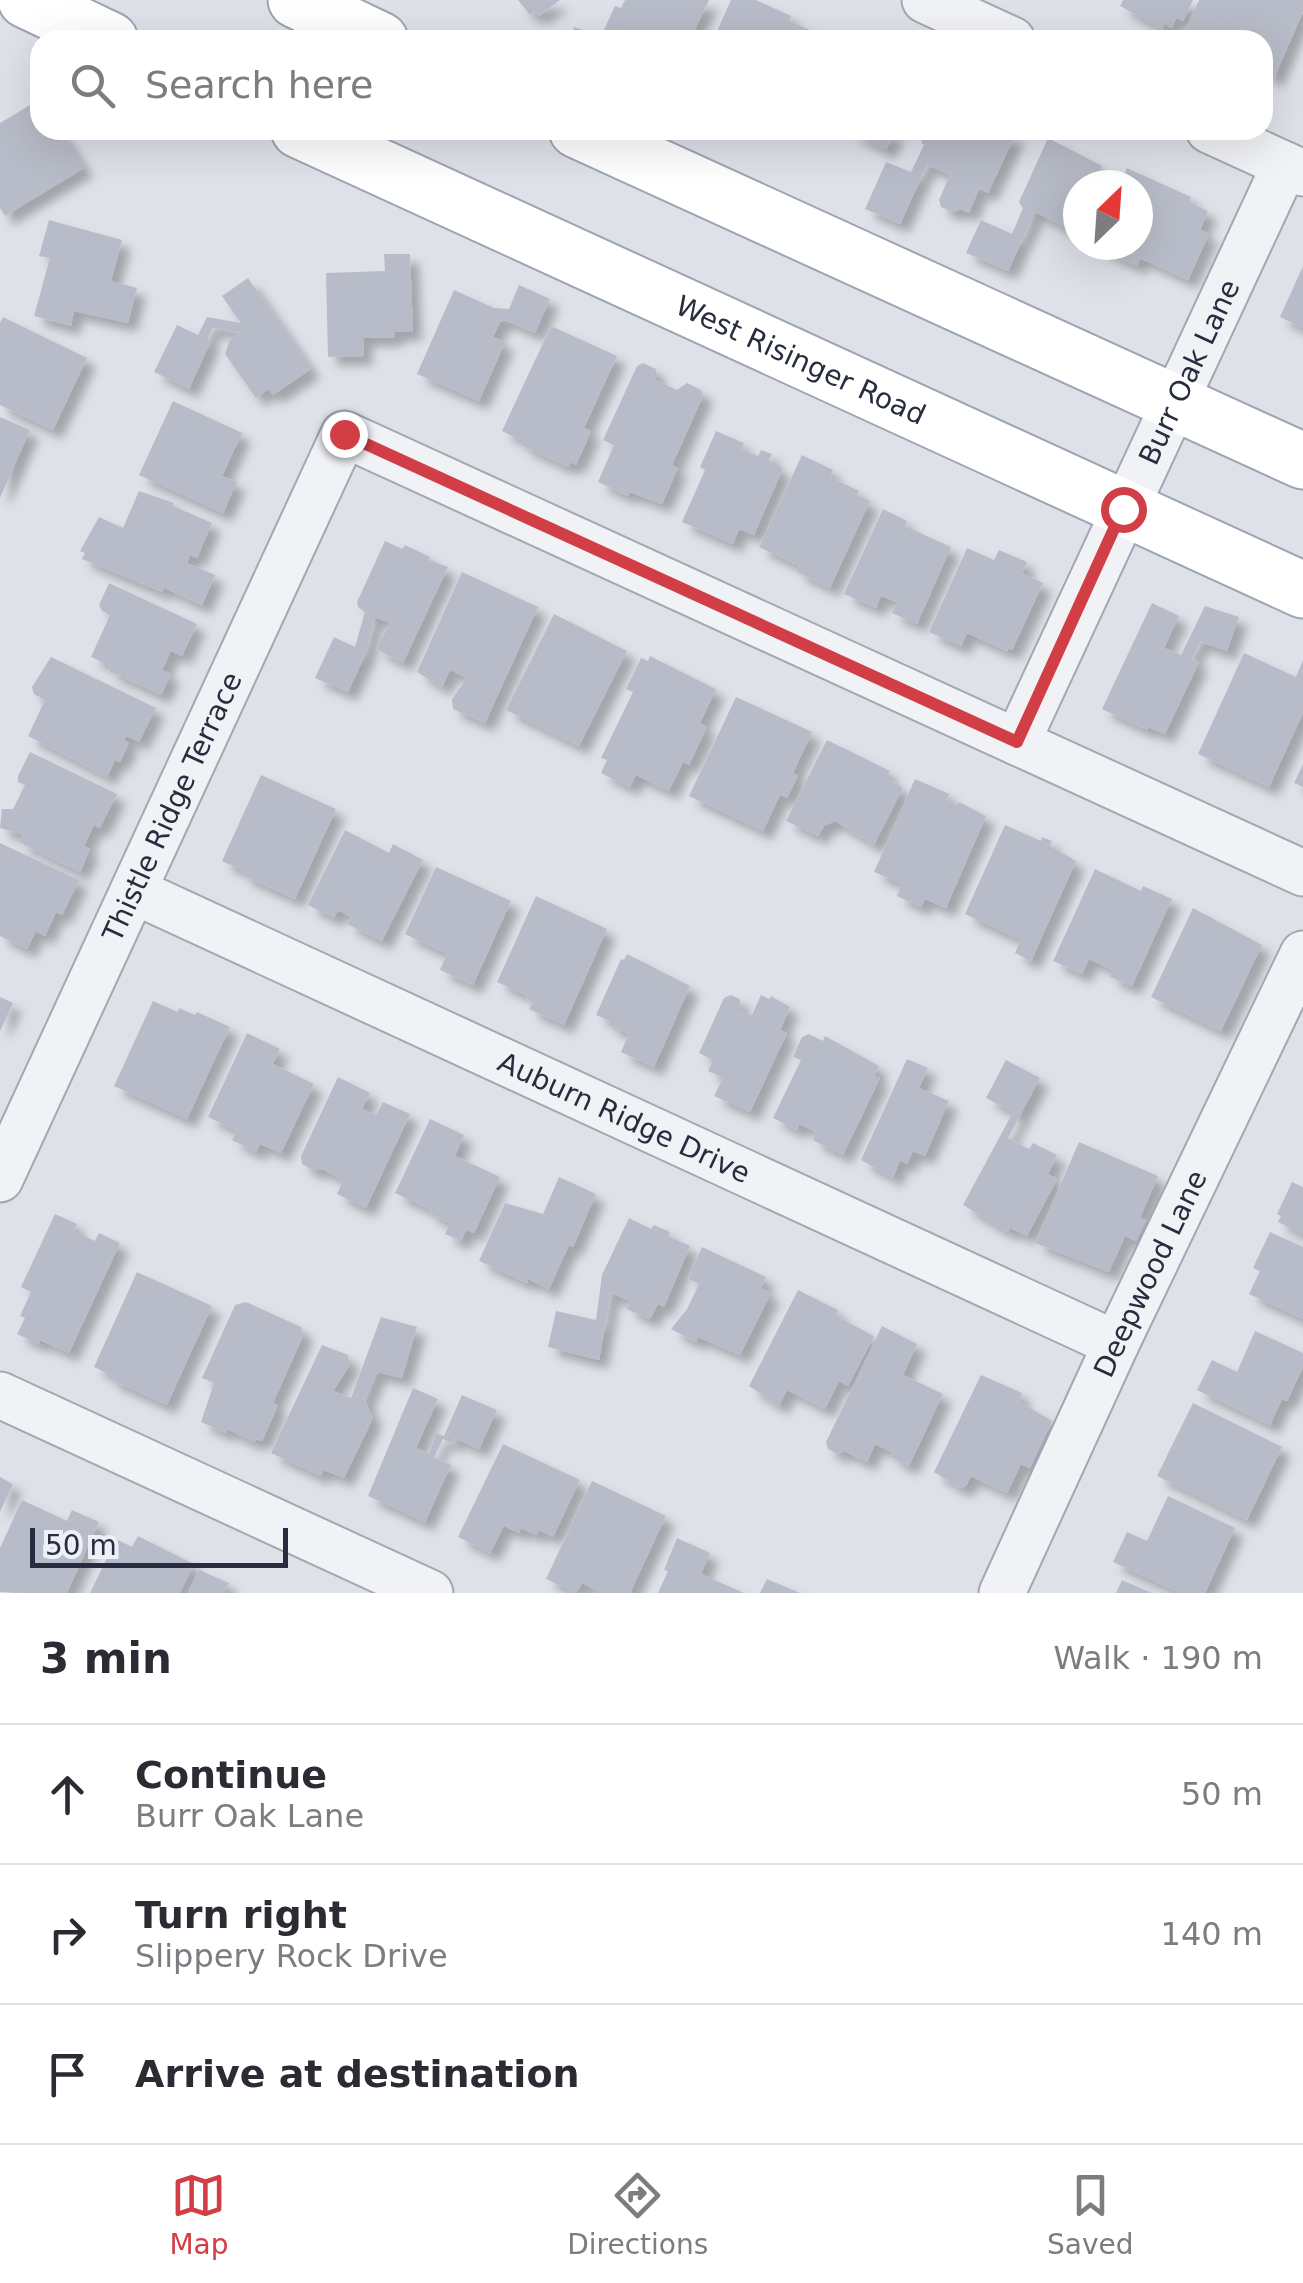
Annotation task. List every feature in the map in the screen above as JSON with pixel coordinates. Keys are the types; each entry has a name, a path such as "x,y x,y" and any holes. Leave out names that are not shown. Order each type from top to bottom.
{"main road":[{"path":"26,0 89,30"},
{"path":"296,0 359,30"},
{"name":"West Risinger Road","path":"346,140 374,146 1123,509 1303,590"},
{"path":"599,140 1303,461"}],"street":[{"path":"925,0 990,30"},
{"path":"1231,140 1294,169"},
{"name":"Burr Oak Lane","path":"1017,742 1175,400 1294,169"},
{"name":"Thistle Ridge Terrace","path":"0,1178 344,434 1017,742"},
{"path":"1017,742 1303,873"},
{"name":"Auburn Ridge Drive","path":"134,891 1116,1344"},
{"name":"Deepwood Lane","path":"1002,1593 1303,954"},
{"path":"0,1395 430,1593"}],"building":[{"path":"518,0 560,0 539,16 535,11 530,15"},
{"path":"625,0 709,0 695,30 604,30 615,6 621,8"},
{"path":"731,0 756,0 791,16 789,21 810,30 718,30"},
{"path":"1123,0 1193,0 1183,21 1176,18 1172,28 1164,24 1162,29 1120,6"},
{"path":"1199,0 1303,0 1303,12 1274,78 1273,30 1185,30"},
{"path":"30,105 30,140 66,140 84,168 5,216 0,208 0,123"},
{"path":"866,140 891,140 886,150"},
{"path":"1013,140 988,193 979,189 969,213 941,207 939,200 950,175 927,165 900,224 865,209 886,162 911,172 924,145 921,143"},
{"path":"1047,140 1102,166 1100,170 1063,170 1063,226 1035,212 1008,271 966,253 981,220 1012,234 1023,208 1019,202"},
{"path":"1153,180 1191,197 1189,202 1208,211 1200,230 1209,234 1188,280 1144,260 1153,260"},
{"path":"49,220 122,240 111,281 137,288 128,323 74,311 71,326 34,316 50,258 39,256"},
{"path":"384,254 410,254 413,332 363,338 364,356 328,357 326,273 385,271"},
{"path":"1303,266 1303,328 1280,317"},
{"path":"248,278 311,369 273,395 268,389 256,398 225,354 229,341 240,333 213,328 189,389 154,372 177,325 198,335 207,317 241,323 222,296"},
{"path":"519,285 550,299 535,333 505,320 500,322 493,337 505,342 479,401 417,374 454,290 494,308 509,309"},
{"path":"3,317 87,358 53,430 0,405"},
{"path":"551,326 617,356 584,428 591,431 576,465 570,462 568,467 521,445 523,441 502,431"},
{"path":"643,363 656,369 656,380 677,390 687,383 701,390 703,396 672,465 678,468 662,504 630,492 628,496 598,482 614,445 603,440 637,366"},
{"path":"173,401 242,433 222,476 237,482 223,513 139,475"},
{"path":"0,417 30,430 0,498"},
{"path":"716,431 744,443 741,449 758,456 761,450 772,454 769,459 783,468 754,535 739,529 733,544 682,522 705,470 700,467"},
{"path":"802,455 833,470 830,477 870,501 830,588 797,572 799,566 759,547"},
{"path":"139,491 174,503 173,506 212,523 197,558 190,555 187,563 215,575 202,605 82,559 85,553 80,551 99,517 123,528"},
{"path":"883,509 907,521 905,526 951,547 917,624 892,613 897,602 881,596 876,608 844,594"},
{"path":"385,541 402,549 405,545 448,567 403,663 376,649 390,623 375,617 366,653 348,692 315,678 334,637 355,647 365,612 357,602"},
{"path":"967,548 994,560 999,550 1027,562 1022,573 1043,583 1012,650 967,633 961,646 929,632"},
{"path":"462,572 538,607 485,723 453,709 452,699 467,678 450,670 442,687 417,672"},
{"path":"109,583 197,624 182,656 171,651 162,670 171,674 161,695 109,671 111,666 91,657 110,615 99,605"},
{"path":"1152,603 1179,616 1164,648 1181,655 1205,606 1239,617 1227,651 1200,642 1192,659 1199,662 1165,734 1102,709"},
{"path":"554,614 627,651 579,746 506,710"},
{"path":"1244,653 1296,677 1303,660 1303,713 1269,787 1198,754"},
{"path":"650,656 716,689 700,723 707,727 689,765 683,762 669,791 636,775 630,787 601,773 607,760 601,758 633,692 626,689 641,658 648,661"},
{"path":"51,657 156,708 139,742 126,736 124,740 129,743 107,777 28,736 45,700 34,694 32,687"},
{"path":"736,697 812,732 793,773 798,776 787,798 780,795 763,831 689,796"},
{"path":"827,740 890,771 886,778 903,788 874,845 835,821 824,826 818,836 786,821"},
{"path":"30,752 117,794 100,828 94,825 84,846 90,849 80,872 19,842 23,835 0,828 2,809 13,809 25,785 18,782 18,776"},
{"path":"1303,764 1303,787 1294,783"},
{"path":"261,775 336,809 295,899 242,875 244,871 222,861"},
{"path":"915,779 949,794 947,800 986,816 946,908 925,899 921,907 897,896 902,884 874,872"},
{"path":"1005,825 1041,841 1042,837 1052,841 1050,846 1076,861 1031,961 1015,953 1021,940 965,914"},
{"path":"345,830 389,853 393,844 423,860 382,941 347,924 351,917 338,910 334,918 308,905"},
{"path":"0,843 79,880 62,915 56,912 45,936 36,931 27,949 0,936"},
{"path":"436,867 511,901 473,985 440,970 447,954 405,934"},
{"path":"1095,869 1141,891 1143,886 1172,899 1132,986 1110,977 1113,970 1089,959 1082,974 1053,961"},
{"path":"536,896 607,929 564,1025 529,1009 533,1002 528,996 497,982"},
{"path":"1193,908 1262,945 1221,1031 1151,997"},
{"path":"627,954 690,986 654,1067 621,1052 629,1034 596,1015 621,959"},
{"path":"731,995 740,999 740,1010 752,1015 761,995 790,1007 780,1030 787,1033 750,1112 714,1096 723,1078 708,1071 713,1060 699,1053 724,998"},
{"path":"0,997 13,1003 0,1031"},
{"path":"153,1001 178,1012 179,1008 195,1015 197,1012 230,1027 187,1119 114,1086"},
{"path":"247,1033 280,1049 273,1064 314,1084 281,1153 260,1144 256,1152 232,1140 237,1131 208,1117"},
{"path":"809,1034 823,1041 825,1036 879,1066 874,1076 880,1078 843,1155 813,1140 816,1132 799,1124 797,1130 773,1118 801,1060 793,1057 802,1037"},
{"path":"907,1059 928,1068 919,1088 949,1101 925,1156 913,1151 907,1164 900,1160 893,1178 861,1160"},
{"path":"1006,1060 1040,1078 1008,1138 1029,1149 1033,1143 1057,1155 1048,1174 1057,1179 1027,1236 1010,1228 1008,1232 963,1205 1013,1112 986,1098"},
{"path":"338,1077 370,1093 362,1109 376,1115 383,1102 410,1114 366,1208 337,1194 343,1180 302,1164 301,1156"},
{"path":"430,1119 464,1135 455,1156 500,1177 474,1233 466,1230 461,1241 445,1234 450,1223 395,1193"},
{"path":"1079,1142 1158,1176 1140,1218 1146,1220 1136,1241 1125,1236 1109,1272 1035,1243"},
{"path":"559,1177 596,1194 549,1289 479,1261 505,1203 543,1214"},
{"path":"1292,1182 1303,1187 1303,1234 1278,1222 1281,1216 1277,1214"},
{"path":"55,1214 77,1224 73,1231 95,1241 99,1233 120,1243 69,1353 17,1334 31,1292 21,1287"},
{"path":"629,1218 651,1229 654,1225 670,1232 668,1236 690,1246 664,1307 658,1304 650,1319 627,1309 630,1301 611,1293 599,1360 548,1347 556,1311 596,1320 602,1275"},
{"path":"1270,1232 1303,1247 1303,1319 1249,1294 1260,1271 1253,1268"},
{"path":"702,1247 766,1277 761,1288 771,1293 740,1355 698,1337 696,1342 671,1329 687,1309 699,1284 688,1279"},
{"path":"137,1272 212,1306 167,1405 109,1379 111,1375 94,1367"},
{"path":"798,1290 838,1310 836,1316 874,1336 848,1386 839,1381 825,1409 787,1390 779,1406 749,1386"},
{"path":"246,1302 301,1327 303,1336 273,1403 278,1405 262,1441 254,1442 201,1422 214,1383 202,1378 235,1305"},
{"path":"381,1317 417,1327 402,1378 377,1372 365,1401 373,1418 344,1478 324,1470 320,1476 271,1453 322,1345 348,1355 349,1366 333,1391 351,1398"},
{"path":"882,1326 917,1344 903,1375 943,1394 909,1466 875,1444 867,1462 844,1451 838,1454 828,1449 826,1442"},
{"path":"1255,1331 1303,1353 1303,1367 1270,1425 1197,1390 1212,1360 1237,1372"},
{"path":"981,1375 1022,1393 1018,1401 1052,1421 1030,1468 1021,1464 1007,1493 971,1476 966,1486 960,1488 934,1472"},
{"path":"413,1388 438,1399 416,1448 429,1454 436,1433 444,1436 462,1395 497,1410 479,1449 455,1438 453,1444 443,1439 434,1457 451,1465 425,1522 368,1496"},
{"path":"1193,1403 1282,1447 1247,1520 1157,1476"},
{"path":"503,1444 580,1480 553,1537 539,1530 536,1535 504,1526 490,1553 458,1537"},
{"path":"0,1477 13,1484 0,1512"},
{"path":"592,1481 666,1516 630,1593 603,1593 582,1583 576,1593 546,1579"},
{"path":"1168,1496 1235,1528 1205,1593 1180,1593 1113,1562 1127,1532 1147,1541"},
{"path":"22,1500 67,1521 72,1510 99,1522 67,1593 0,1592 0,1548"},
{"path":"138,1536 194,1564 180,1593 90,1593 116,1539 132,1547"},
{"path":"677,1538 710,1553 701,1574 744,1593 658,1593"},
{"path":"199,1570 229,1583 224,1593 188,1593"},
{"path":"767,1579 800,1593 760,1593"},
{"path":"1122,1580 1152,1593 1116,1593"}],"route":[{"path":"344,434 1017,742 1123,509"}]}
